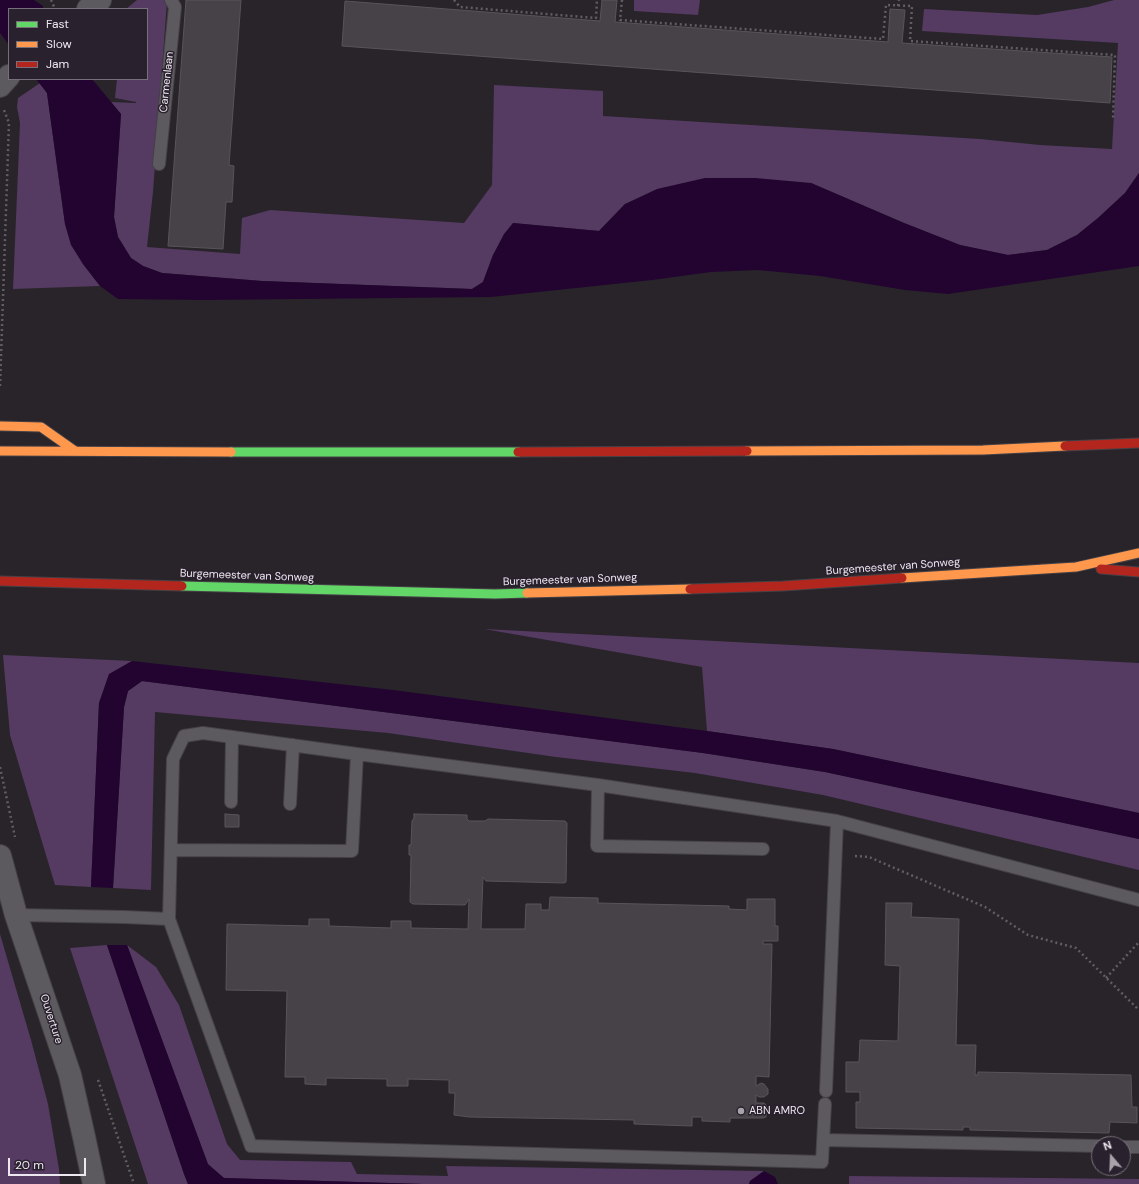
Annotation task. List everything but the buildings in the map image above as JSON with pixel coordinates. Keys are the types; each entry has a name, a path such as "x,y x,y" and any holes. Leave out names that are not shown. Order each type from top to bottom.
{"highway":[{"path":"0,426 41,427 75,451"},
{"path":"0,451 374,453 983,450 1139,443"},
{"name":"Burgemeester van Sonweg","path":"0,581 495,594 783,586 1076,567 1139,553"},
{"path":"1076,567 1139,572"}],"street":[{"path":"89,8 100,0"},
{"path":"0,86 8,77"},
{"name":"Ouverture","path":"0,856 16,915 70,1075 94,1184"}],"lane":[{"name":"Carmenlaan","path":"159,164 174,7 171,0"},
{"path":"826,1104 822,1162 251,1146 169,919 172,850 173,759 184,736 203,733 598,786 837,821 1139,900"},
{"path":"231,802 232,737"},
{"path":"290,804 292,745"},
{"path":"172,850 352,851 357,754"},
{"path":"598,786 597,846 763,849"},
{"path":"826,1091 837,821"},
{"path":"16,915 169,919"},
{"path":"824,1140 1091,1146"}],"path":[{"path":"454,0 460,7 596,18 597,0"},
{"path":"622,0 620,20 883,39 886,5 912,6 910,41 1115,55 1113,119"},
{"path":"898,6 899,0"},
{"path":"0,105 4,110 9,123 0,386"},
{"path":"836,854 869,857 985,907 1028,935 1076,948 1139,1010"},
{"path":"1106,978 1139,942"}],"shaded area":[{"path":"0,0 34,0 43,6 43,8 8,8 8,44 0,33"},
{"path":"137,0 167,1 153,192 147,247 240,254 242,218 270,210 464,223 492,185 494,85 603,91 603,116 980,139 1040,145 1112,149 1118,43 922,31 924,9 1037,15 1088,7 1114,0 1139,0 1139,173 1125,193 1077,235 1047,250 1008,255 960,245 904,223 811,183 625,204 599,231 513,223 493,255 483,282 472,289 262,281 162,273 143,266 131,258 118,237 114,217 121,114 111,102 136,103 115,98 117,80 148,80 148,8 127,8"},
{"path":"634,0 700,0 698,15 634,11"},
{"path":"37,80 93,80 121,114 114,217 118,237 131,258 143,266 162,273 262,281 472,289 483,282 493,255 504,234 513,223 599,231 625,204 657,189 705,178 755,178 811,183 904,223 960,245 1008,255 1047,250 1077,235 1125,193 1139,173 1139,266 948,294 905,290 820,276 758,270 711,272 652,280 491,297 205,300 118,299 100,286 71,245 65,224 47,93"},
{"path":"40,83 47,93 65,224 72,245 83,264 100,286 13,289 20,123 17,107 18,98"},
{"path":"484,629 1139,663 1139,813 833,749 707,731 702,667"},
{"path":"3,655 132,661 109,675 99,703 91,887 55,885 10,735"},
{"path":"132,661 393,690 833,749 1139,813 1139,839 825,772 703,753 142,681 128,691 124,707 113,888 91,887 99,703 109,674"},
{"path":"142,681 703,753 825,772 1139,839 1139,870 823,795 695,773 556,757 388,733 155,712 151,890 113,888 124,707 128,691"},
{"path":"0,934 48,1104 59,1169 60,1184 0,1184"},
{"path":"107,945 188,1184 148,1184 70,948"},
{"path":"107,945 127,945 208,1164 224,1178 423,1184 188,1184"},
{"path":"127,945 156,967 179,1005 227,1144 240,1160 351,1162 357,1174 448,1176 446,1166 764,1171 750,1181 749,1184 423,1184 224,1178 208,1165"},
{"path":"764,1171 775,1177 778,1184 749,1184 750,1181"},
{"path":"849,1176 1139,1179 1139,1184 849,1184"}],"traffic: fast":[{"path":"231,452 518,452"},
{"path":"182,586 495,594 527,593"}],"traffic: slow":[{"path":"0,426 41,427 75,451"},
{"path":"747,451 983,450 1065,446"},
{"path":"0,451 231,452"},
{"path":"902,578 1076,567 1139,553"},
{"path":"527,593 690,589"}],"traffic: jam":[{"path":"1065,446 1139,443"},
{"path":"518,452 747,451"},
{"path":"1101,569 1139,572"},
{"path":"690,589 783,586 902,578"},
{"path":"0,581 182,586"}],"place":[{"name":"ABN AMRO","path":"741,1111"}]}
